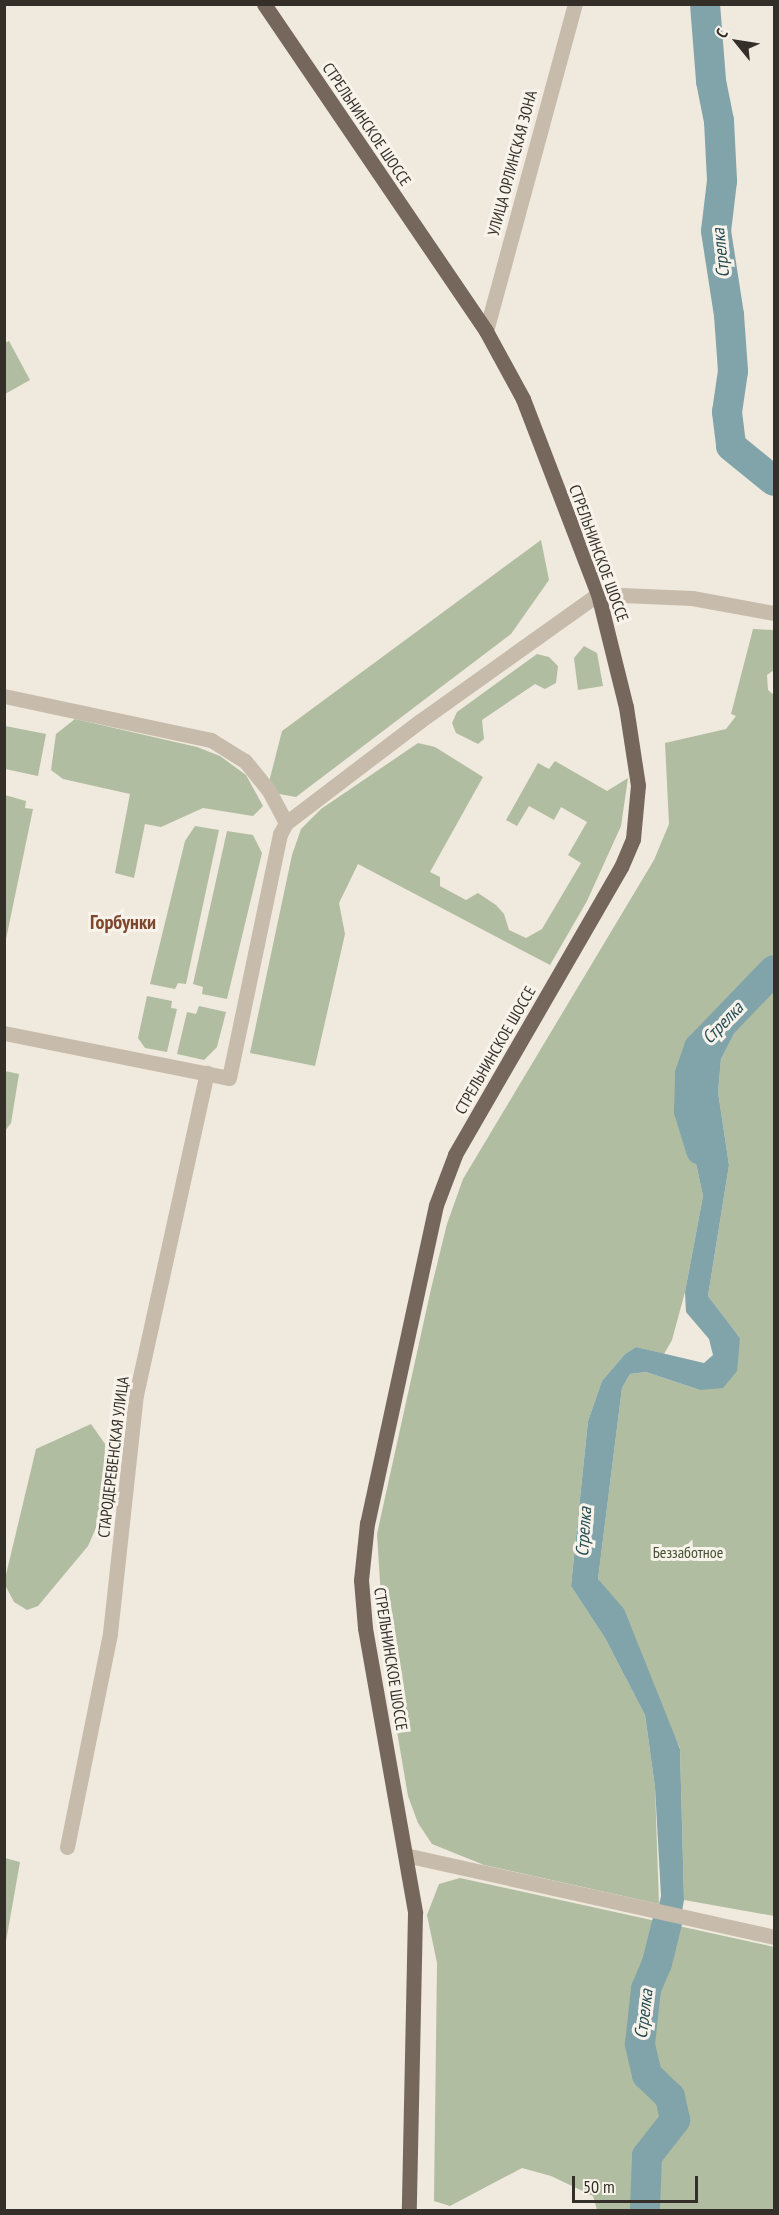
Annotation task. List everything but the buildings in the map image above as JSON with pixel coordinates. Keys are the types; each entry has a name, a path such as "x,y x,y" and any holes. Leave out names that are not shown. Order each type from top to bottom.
{"main road":[{"name":"СТРЕЛЬНИНСКОЕ ШОССЕ","path":"264,4 486,331 523,399 598,594 626,707 638,785 633,839 602,903 455,1155 443,1185 421,1260 367,1523 361,1580 365,1628 415,1913 416,1970 409,2211"}],"street":[{"name":"УЛИЦА ОРЛИНСКАЯ ЗОНА","path":"486,331 575,4"},
{"path":"4,1034 229,1078 280,834 285,823 598,594 692,598 774,613"},
{"path":"4,696 212,740 245,761 268,789 285,823"},
{"name":"СТАРОДЕРЕВЕНСКАЯ УЛИЦА","path":"67,1847 110,1633 136,1395 207,1073"},
{"path":"405,1855 774,1937"}],"green space":[{"path":"9,341 30,380 5,394 5,343"},
{"path":"541,540 549,580 511,634 296,797 279,794 269,782 282,731"},
{"path":"753,629 774,630 774,670 767,675 768,690 774,695 774,958 734,992 688,1094 692,1145 703,1196 685,1292 672,1340 664,1354 636,1347 625,1354 602,1381 588,1421 571,1586 605,1638 645,1715 655,1787 659,1904 484,1865 432,1844 418,1823 408,1796 385,1661 377,1534 431,1289 447,1224 463,1179 654,860 669,824 665,743 726,729 736,716 731,714"},
{"path":"584,646 597,653 603,686 578,690 574,658"},
{"path":"537,654 549,657 558,666 556,683 545,689 535,684 482,720 484,739 478,744 456,733 452,723 457,712"},
{"path":"75,719 197,747 220,756 246,775 263,806 253,816 203,808 161,827 145,824 134,878 115,873 130,794 63,779 51,770 56,734"},
{"path":"5,726 46,734 38,776 5,769"},
{"path":"418,743 435,747 483,777 430,872 440,877 440,886 466,900 478,893 496,905 504,914 509,930 526,938 542,929 581,863 568,855 587,822 561,807 554,820 529,806 517,826 506,820 538,763 549,769 555,761 607,791 628,778 621,826 587,901 550,965 358,864 339,903 345,934 315,1066 250,1053 292,855 301,829 321,809"},
{"path":"5,795 26,801 25,808 33,809 5,944"},
{"path":"195,826 219,830 186,984 178,983 175,989 150,984 185,841"},
{"path":"227,831 253,835 262,853 227,999 202,994 203,987 193,984"},
{"name":"Беззаботное","path":"774,988 774,1916 684,1900 680,1748 598,1579 622,1388 630,1374 646,1372 700,1390 740,1338 708,1296 729,1165 718,1092 721,1059 737,1028 763,996"},
{"path":"147,996 172,1001 171,1008 177,1009 167,1052 145,1048 138,1038"},
{"path":"199,1006 226,1012 217,1047 204,1060 177,1054 187,1012 196,1014"},
{"path":"5,1071 19,1074 11,1123 5,1131"},
{"path":"91,1424 105,1444 103,1512 88,1546 38,1606 27,1610 14,1602 4,1583 36,1449"},
{"path":"4,1858 20,1862 5,1947"},
{"path":"460,1878 774,1947 774,2210 597,2210 593,2196 551,2176 522,2168 450,2206 434,2201 437,1963 427,1915 439,1884"}],"water":[{"path":"774,958 774,988 763,996 737,1028 721,1059 718,1092 729,1165 708,1296 740,1338 737,1371 723,1388 700,1390 646,1372 630,1374 622,1388 598,1579 624,1609 680,1749 684,1900 674,1957 657,1963 653,1931 661,1896 655,1787 645,1715 605,1638 571,1586 588,1421 602,1381 625,1354 636,1347 704,1363 713,1355 709,1339 686,1312 685,1292 703,1196 692,1145 688,1094 701,1050 734,992"}],"waterway":[{"name":"Стрелка","path":"705,4 711,81 719,121 722,181 716,231 729,315 733,371 727,412 731,446 774,481"},
{"name":"Стрелка","path":"701,1150 689,1111 690,1074 699,1048 774,970"},
{"name":"Стрелка","path":"645,2210 647,2156 675,2120 670,2097 647,2075 640,2044 646,1989 657,1963 667,1923"}],"district":[{"name":"Горбунки","path":"123,922"}]}
